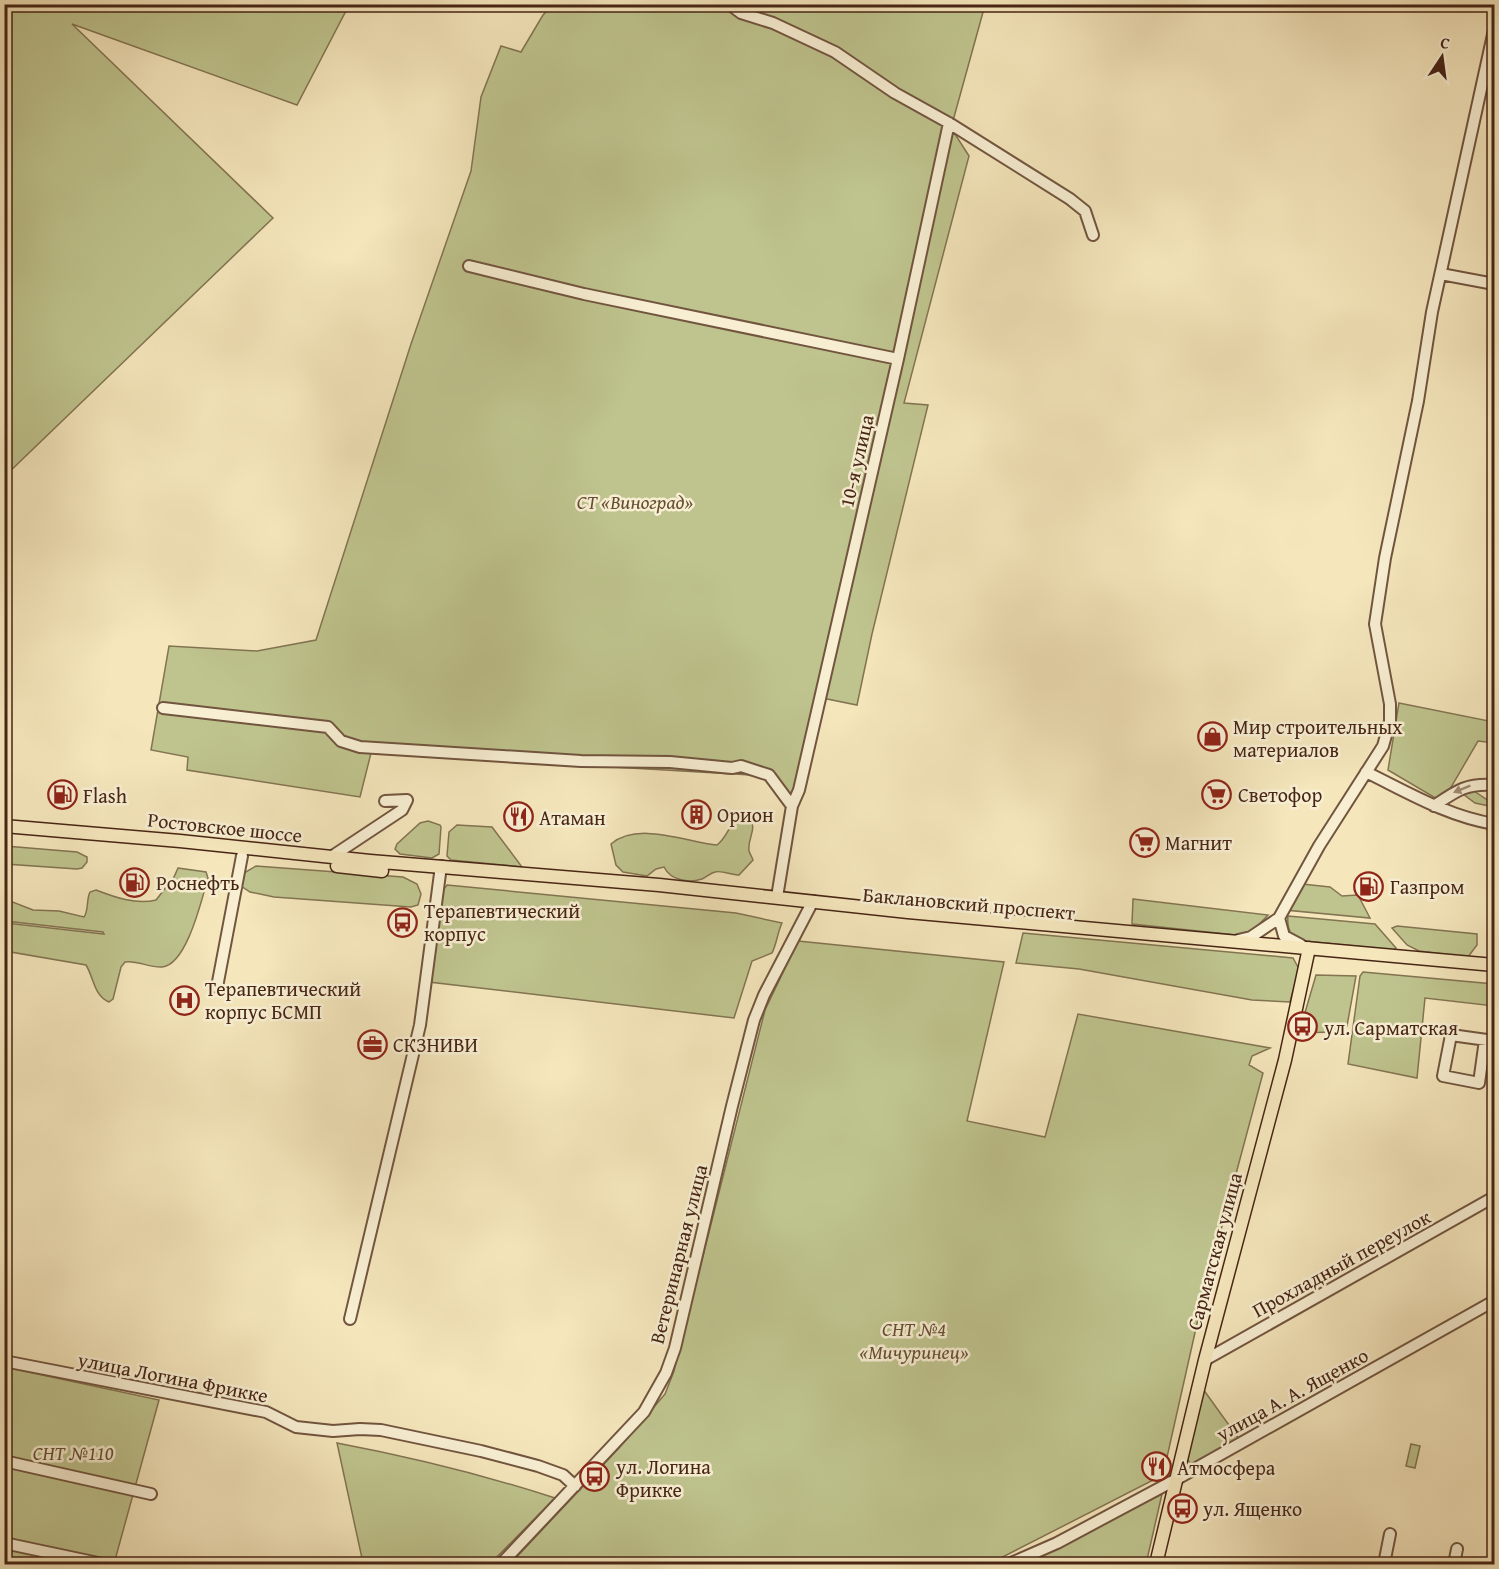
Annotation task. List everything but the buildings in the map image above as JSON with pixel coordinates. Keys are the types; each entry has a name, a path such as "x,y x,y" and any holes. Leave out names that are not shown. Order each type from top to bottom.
{"main road":[{"name":"Ростовское шоссе","path":"4,826 180,841 440,870"},
{"name":"Ростовское шоссе","path":"4,834 95,840 366,870 440,870"},
{"name":"Баклановский проспект","path":"440,870 777,897 902,918 1494,965"},
{"name":"Баклановский проспект","path":"440,870 1232,941 1277,949"},
{"name":"Баклановский проспект","path":"1309,951 1494,972"},
{"name":"Сарматская улица","path":"1156,1564 1204,1360 1285,1060 1309,951"}],"street":[{"path":"729,4 741,13 773,23 835,52 896,93 949,123 1079,205 1085,211 1093,235"},
{"path":"1277,949 1279,918 1320,846 1383,746 1390,721 1390,704 1375,624 1385,558 1414,418 1432,312 1494,30"},
{"name":"10-я улица","path":"777,897 792,806 799,790 898,359 949,123"},
{"path":"469,266 584,294 898,359"},
{"path":"1441,274 1494,284"},
{"path":"163,708 328,727 341,741 360,747 581,761 670,762 732,768 741,766 769,775 792,806"},
{"path":"1366,772 1434,806 1468,819 1494,824"},
{"path":"1434,806 1461,788 1478,784 1494,785"},
{"path":"331,857 402,810 407,800 385,801"},
{"path":"217,987 242,856"},
{"path":"350,1319 420,1025 440,870"},
{"name":"Ветеринарная улица","path":"501,1564 644,1412 666,1373 675,1348 749,1037 764,995 811,904"},
{"path":"1232,941 1251,937 1279,918"},
{"path":"1279,918 1284,936 1309,951"},
{"path":"1451,1035 1490,1040 1479,1083 1443,1076 1451,1035"},
{"name":"Прохладный переулок","path":"1204,1360 1494,1197"},
{"name":"улица А. А. Ященко","path":"1009,1564 1057,1543 1175,1480 1494,1301"},
{"name":"улица Логина Фрикке","path":"4,1361 266,1412 296,1427 333,1431 381,1430 420,1437 538,1466 563,1475 575,1486"},
{"path":"4,1461 151,1494"},
{"path":"1384,1564 1390,1534"},
{"path":"4,1543 102,1564"},
{"path":"1454,1564 1457,1550"}],"green space":[{"path":"5,4 349,5 297,105 72,24 273,218 5,476"},
{"name":"СТ «Виноград»","path":"553,5 985,5 951,128 969,156 904,403 928,405 857,705 822,698 796,812 768,776 371,753 360,797 187,770 188,757 151,750 169,646 257,651 316,640 411,344 471,171 481,97 501,46 521,52 543,15"},
{"path":"1399,703 1494,722 1494,743 1478,741 1446,796 1437,799 1388,770"},
{"path":"5,774 11,785 10,812 5,812"},
{"path":"1471,789 1489,801 1494,801 1494,807 1475,803 1463,794"},
{"path":"740,816 748,817 753,825 749,851 753,860 739,875 718,872 702,879 686,881 671,875 664,867 656,869 647,876 623,872 616,865 611,844 622,837 648,833 717,845"},
{"path":"428,821 441,827 439,854 432,858 400,854 395,849 397,844 420,823"},
{"path":"457,825 492,827 522,867 451,860 447,856 449,832"},
{"path":"5,846 77,852 87,857 87,862 82,868 77,869 5,864"},
{"path":"256,866 403,877 417,884 421,894 418,905 411,907 274,897 250,892 241,886 244,873"},
{"path":"178,868 206,872 208,878 186,943 171,963 162,967 125,962 121,967 113,999 109,1002 100,996 86,965 5,951 6,923 104,934 103,932 5,921 5,899 33,910 59,911 84,917 90,892 96,890 133,901 156,900 174,877"},
{"path":"1302,884 1330,887 1342,896 1358,895 1370,918 1285,910"},
{"path":"447,885 736,913 782,923 772,953 752,961 734,1018 429,982 438,897"},
{"path":"1133,899 1268,915 1252,932 1236,935 1132,924"},
{"path":"1288,916 1375,924 1396,948 1394,950 1295,940 1289,929"},
{"path":"1397,926 1477,934 1477,945 1468,957 1419,951 1407,945 1392,928"},
{"path":"1023,933 1293,958 1299,969 1290,1002 1252,1000 1079,969 1016,963"},
{"name":"СНТ №4 «Мичуринец»","path":"798,941 1004,962 967,1121 1045,1137 1078,1014 1270,1048 1252,1056 1249,1065 1263,1073 1203,1297 1163,1475 989,1564 510,1564 619,1448 665,1394 674,1371 765,1010"},
{"path":"1363,972 1494,984 1494,1006 1425,998 1417,1078 1348,1064 1360,976"},
{"path":"1316,975 1356,976 1347,1026 1332,1032 1299,1033"},
{"name":"СНТ №110","path":"5,1367 159,1400 115,1560 121,1564 5,1564"},
{"path":"1203,1389 1239,1439 1197,1464 1190,1463 1187,1459"},
{"path":"337,1443 447,1467 555,1498 490,1564 363,1563"},
{"path":"1411,1444 1420,1446 1415,1468 1406,1466"},
{"path":"1162,1494 1146,1564 1026,1564"}],"place":[{"name":"Мир строительных материалов","path":"1212,737"},
{"name":"Светофор","path":"1217,794"},
{"name":"Flash","path":"62,795"},
{"name":"Орион","path":"696,814"},
{"name":"Атаман","path":"518,817"},
{"name":"Магнит","path":"1144,842"},
{"name":"Роснефть","path":"135,882"},
{"name":"Газпром","path":"1369,886"},
{"name":"Терапевтический корпус","path":"403,922"},
{"name":"Терапевтический корпус БСМП","path":"184,1000"},
{"name":"ул. Сарматская","path":"1303,1027"},
{"name":"СКЗНИВИ","path":"372,1044"},
{"name":"Атмосфера","path":"1156,1467"},
{"name":"ул. Логина Фрикке","path":"595,1477"},
{"name":"ул. Ященко","path":"1182,1508"}]}
